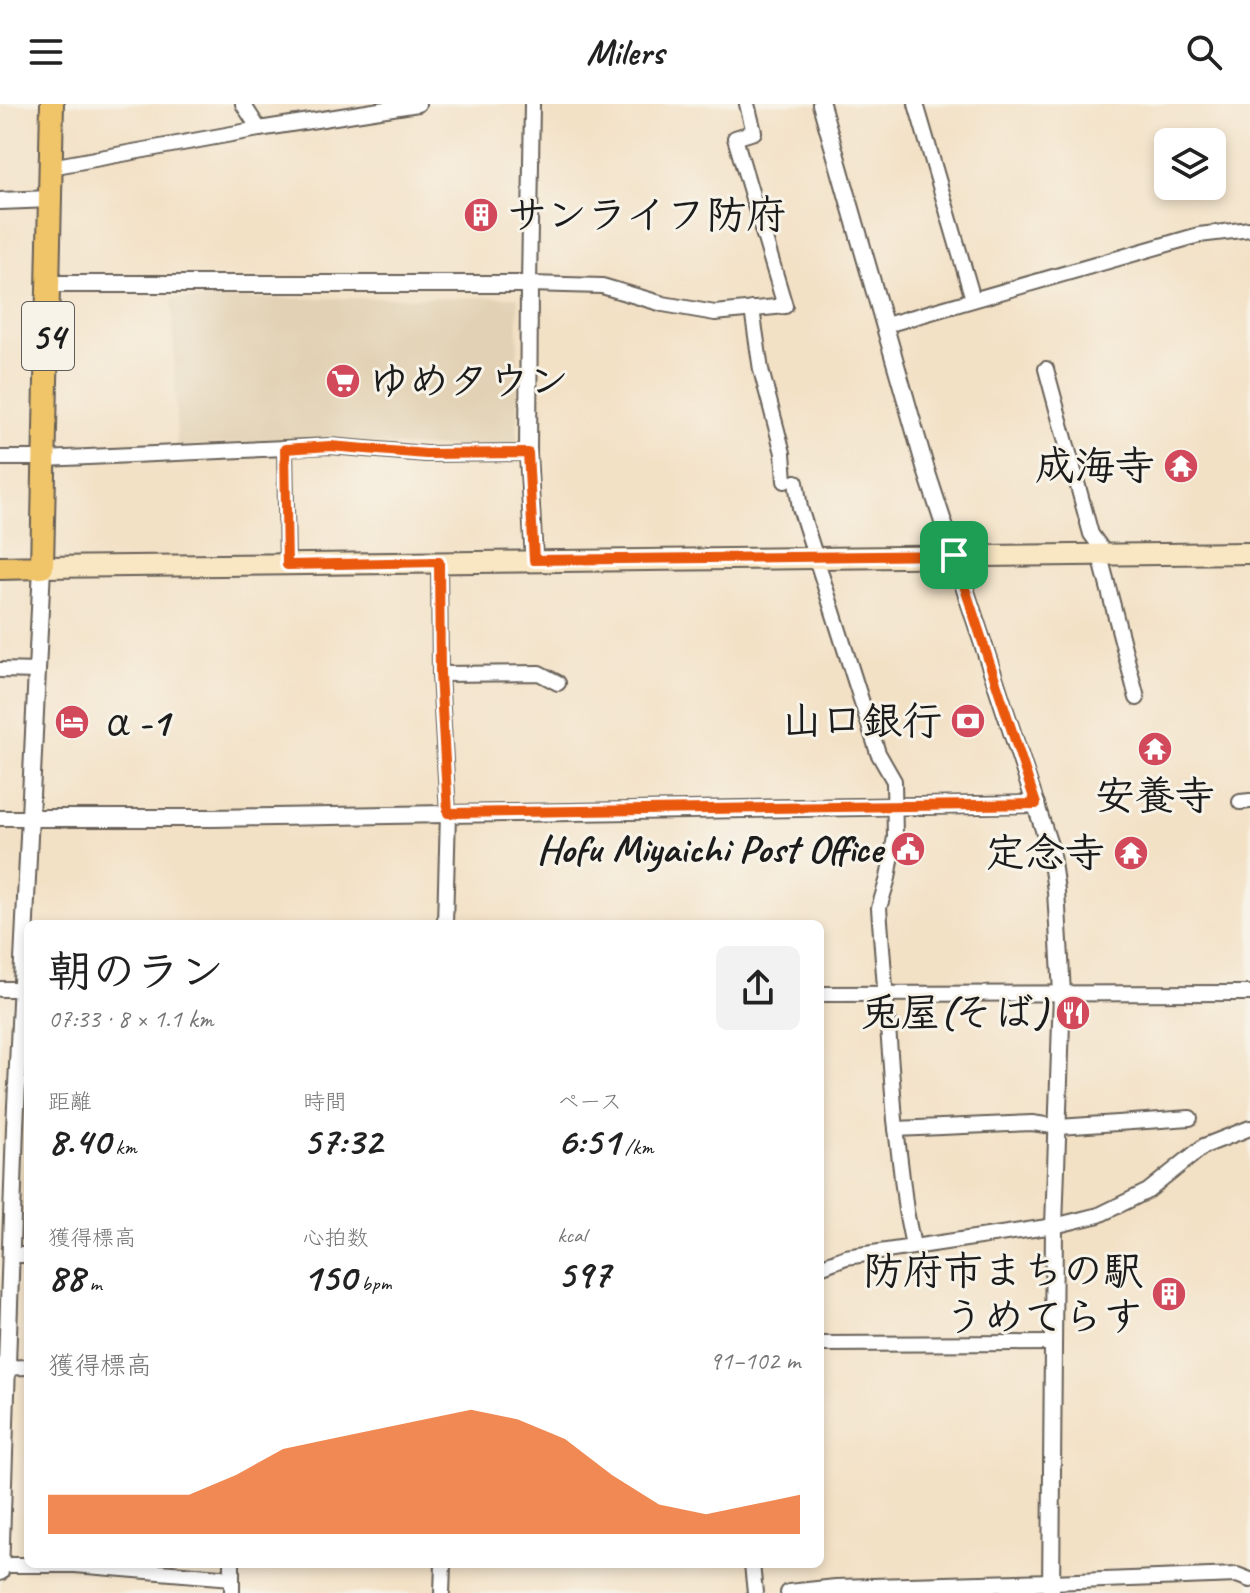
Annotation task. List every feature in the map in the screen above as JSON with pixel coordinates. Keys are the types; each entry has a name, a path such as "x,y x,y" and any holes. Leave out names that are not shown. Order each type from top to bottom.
{"main road":[{"name":"54","path":"42,567 40,459 49,284 53,105"},
{"path":"0,568 1250,553"}],"street":[{"path":"243,104 259,129"},
{"path":"51,167 259,129 323,112 418,104"},
{"path":"532,104 528,453 534,560"},
{"path":"49,284 602,286 663,304 715,313 785,306 735,138 754,132 747,104"},
{"path":"821,104 926,470 1050,848 1056,891 1062,993 1054,1226 1051,1588"},
{"path":"916,104 973,299"},
{"path":"0,201 51,199"},
{"path":"886,325 1199,235 1250,229"},
{"path":"752,309 761,370 791,482 878,753 894,781 895,837 879,908 896,1129 913,1246"},
{"path":"1046,369 1091,534 1103,556 1137,698"},
{"path":"0,458 40,459 330,446 426,454 528,453"},
{"path":"285,449 287,565"},
{"path":"439,562 440,674 448,813 445,920"},
{"path":"27,920 42,567"},
{"path":"0,670 37,671"},
{"path":"440,674 539,673 558,683"},
{"path":"0,818 1036,804"},
{"path":"0,989 24,989"},
{"path":"824,994 1250,993"},
{"path":"0,1572 3,1368 10,1255 8,1126 24,997"},
{"path":"896,1129 1032,1123 1059,1127 1190,1118"},
{"path":"824,1265 846,1257 1054,1226 1099,1215 1148,1191 1204,1146 1250,1128"},
{"path":"10,1255 24,1255"},
{"path":"824,1344 1054,1343"},
{"path":"3,1368 24,1367"},
{"path":"0,1565 24,1565"},
{"path":"111,1568 232,1578"},
{"path":"442,1593 443,1568"},
{"path":"752,1568 755,1593"},
{"path":"789,1593 1051,1588 1237,1575 1250,1580"}],"shaded area":[{"path":"518,297 517,446 417,447 288,440 177,447 172,299"}],"place":[{"name":"サンライフ防府","path":"481,215"},
{"name":"ゆめタウン","path":"343,381"},
{"name":"成海寺","path":"1181,466"},
{"name":"山口銀行","path":"968,721"},
{"name":"α-1","path":"72,722"},
{"name":"安養寺","path":"1155,749"},
{"name":"Hofu Miyaichi Post Office","path":"908,849"},
{"name":"定念寺","path":"1131,853"},
{"name":"兎屋(そば)","path":"1073,1013"},
{"name":"防府市まちの駅 うめてらす","path":"1169,1294"}],"route":[{"path":"330,446 426,454 528,453 534,560 954,555 1036,804 448,813 440,674 439,562 287,565 285,449 330,446"}]}
